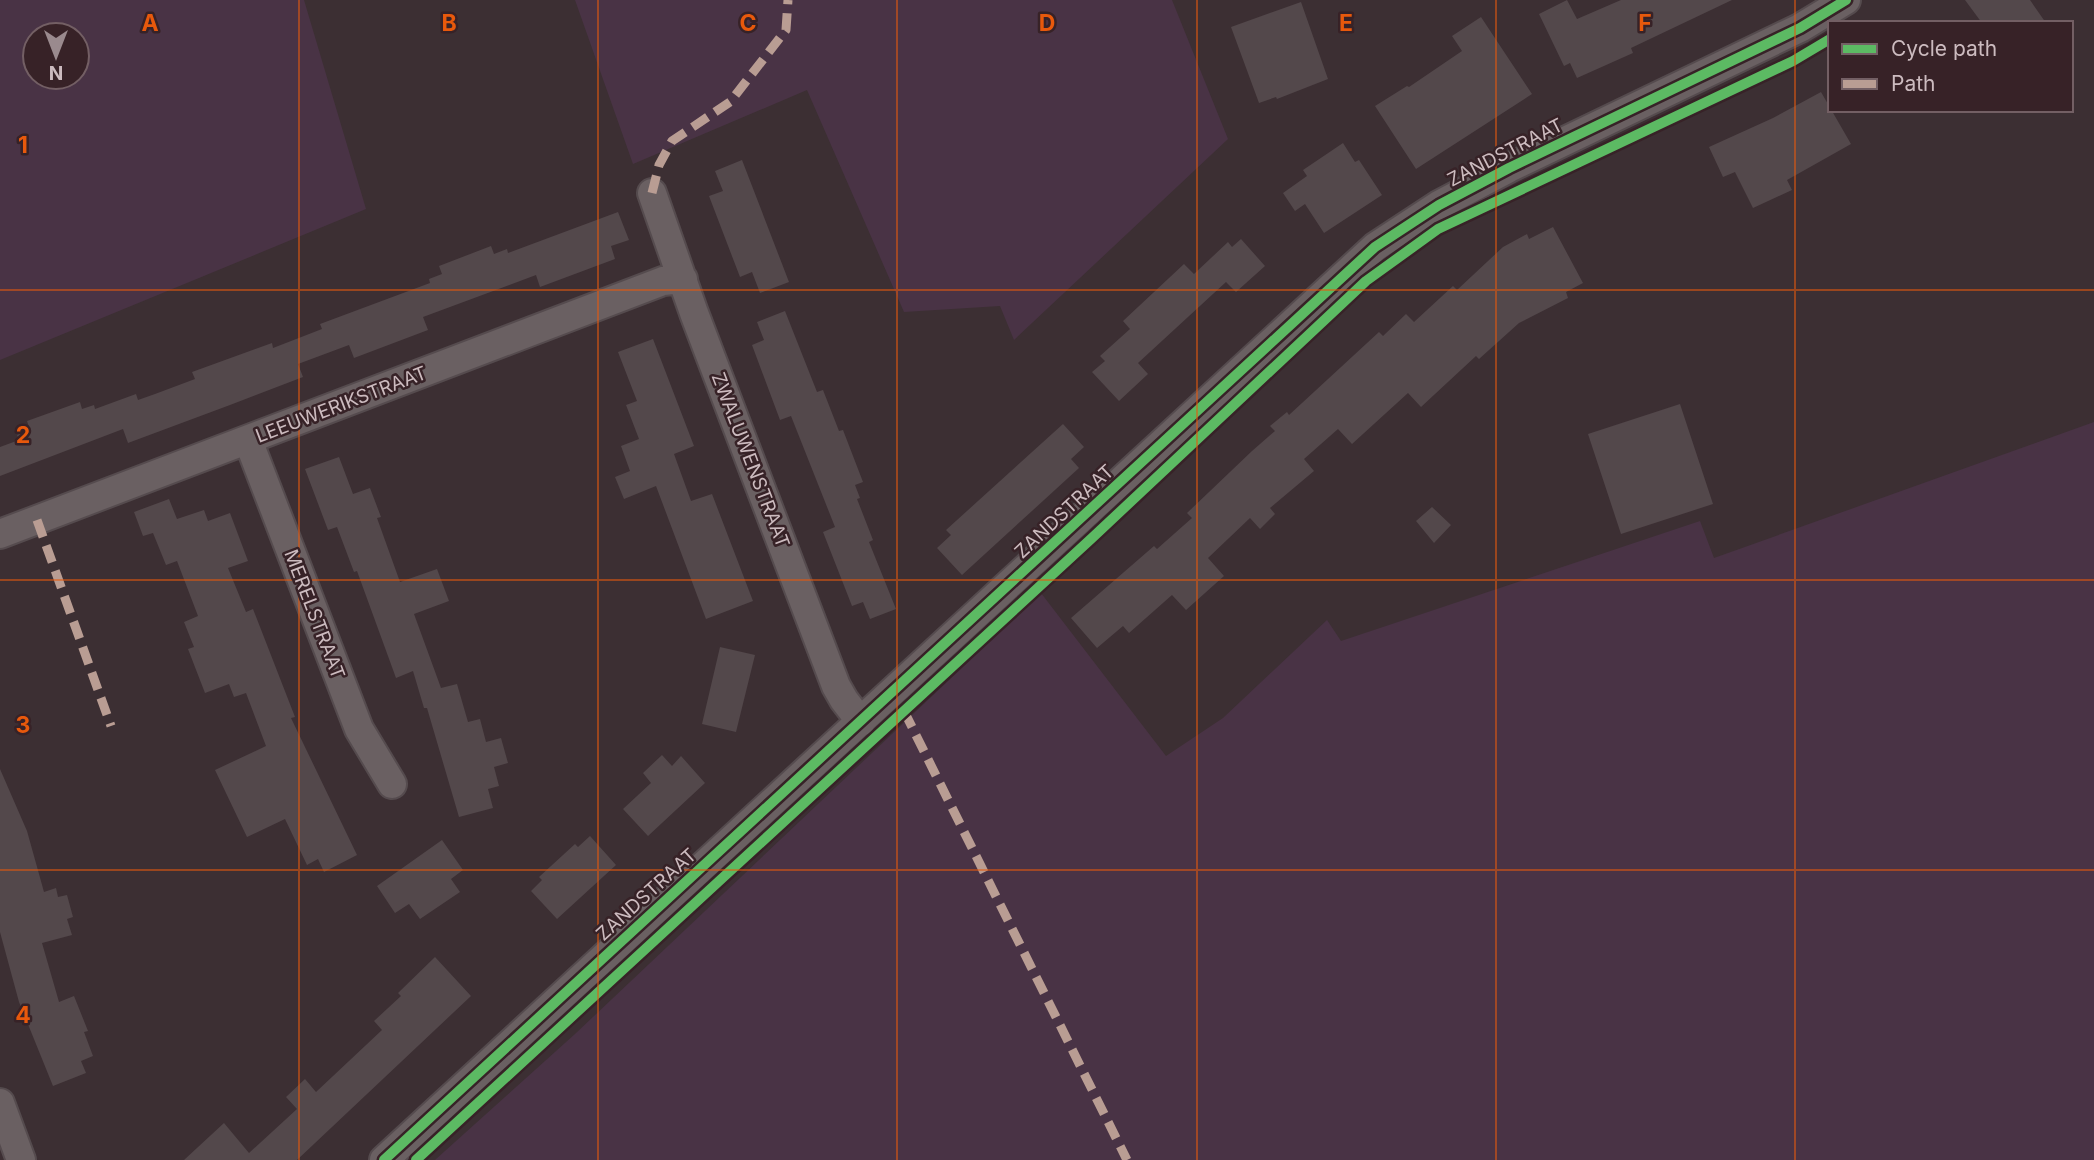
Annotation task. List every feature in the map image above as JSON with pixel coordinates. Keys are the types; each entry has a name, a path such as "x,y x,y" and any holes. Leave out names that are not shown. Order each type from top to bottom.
{"street":[{"name":"ZANDSTRAAT","path":"384,1160 1375,247 1439,205 1800,28 1846,0"},
{"name":"ZWALUWENSTRAAT","path":"652,193 836,686 861,722"},
{"name":"LEEUWERIKSTRAAT","path":"0,534 663,281 683,279"},
{"name":"MERELSTRAAT","path":"248,440 359,729 391,784"},
{"path":"0,1103 21,1160"}],"shaded area":[{"path":"0,0 304,0 366,209 0,360"},
{"path":"575,0 1172,0 1228,139 1014,340 1000,306 904,312 807,90 633,164"},
{"path":"2094,422 2094,1160 435,1160 575,1034 1041,593 1166,756 1223,718 1327,620 1341,641 1700,521 1714,558"}],"building":[{"path":"1567,0 1577,19 1621,0 1732,0 1631,48 1633,53 1577,78 1570,63 1564,66 1539,14"},
{"path":"1965,0 2030,0 2045,21 1981,21"},
{"path":"1301,2 1328,79 1277,99 1276,97 1259,103 1231,27"},
{"path":"1481,17 1532,94 1416,169 1375,106 1409,87 1462,51 1452,36"},
{"path":"1821,92 1828,104 1828,112 1833,112 1851,144 1787,180 1792,190 1753,208 1735,172 1723,177 1709,147 1773,118"},
{"path":"1343,143 1355,162 1359,160 1382,195 1324,233 1305,204 1295,211 1283,193 1307,176 1303,170"},
{"path":"742,160 789,282 760,293 752,272 740,277 709,196 723,191 715,171"},
{"path":"618,212 629,240 611,246 615,259 540,287 536,275 423,317 428,330 354,358 349,345 298,364 303,377 128,443 123,429 0,476 0,447 19,440 17,435 30,430 27,421 80,402 82,409 94,405 95,409 136,394 138,400 155,394 195,379 192,372 272,343 273,348 322,329 320,324 430,283 429,279 442,274 439,266 491,246 494,254 507,249 508,253"},
{"path":"1553,227 1583,283 1566,292 1568,298 1519,323 1479,359 1476,356 1421,407 1408,393 1352,444 1338,429 1304,459 1314,471 1270,508 1275,514 1260,529 1250,518 1208,558 1224,576 1186,610 1172,595 1129,633 1123,626 1097,648 1071,618 1154,546 1157,549 1192,518 1187,513 1275,431 1270,426 1287,412 1289,415 1379,332 1383,336 1406,314 1414,322 1453,286 1457,290 1503,247 1527,234 1529,239"},
{"path":"1241,239 1265,266 1236,292 1226,282 1138,363 1148,374 1119,401 1092,372 1105,361 1100,356 1130,329 1123,321 1184,264 1194,274 1228,242 1232,247"},
{"path":"785,311 817,392 823,390 839,431 843,430 863,482 855,485 860,498 857,499 873,540 869,542 896,609 870,619 863,602 852,606 823,532 835,527 791,416 780,420 752,345 764,340 757,322"},
{"path":"653,339 694,446 674,454 691,501 712,494 753,601 706,619 656,486 624,499 615,477 630,471 621,446 639,439 626,405 637,401 618,352"},
{"path":"1680,404 1713,504 1621,534 1588,434"},
{"path":"1063,424 1084,447 1071,459 1079,468 962,575 937,548 951,535 946,530"},
{"path":"339,457 353,494 370,488 381,517 377,518 400,582 437,569 449,601 414,614 441,688 457,684 468,722 480,719 486,742 501,738 508,763 494,767 499,786 488,789 493,808 459,817 427,708 424,708 413,671 396,678 357,571 354,572 337,527 328,530 305,469"},
{"path":"169,499 177,519 204,510 208,521 230,513 248,561 228,568 246,612 253,609 295,717 291,718 357,855 324,872 318,859 307,865 285,819 247,837 215,770 266,746 246,693 234,697 229,684 205,693 188,649 194,647 184,622 198,616 177,561 166,565 153,533 143,536 134,512"},
{"path":"1432,507 1451,525 1434,543 1416,521"},
{"path":"720,647 755,655 736,732 702,724"},
{"path":"662,755 672,766 681,756 705,783 648,836 623,809 651,783 643,773"},
{"path":"0,769 27,831 44,892 56,888 58,897 67,895 73,917 67,919 72,935 42,943 59,1002 74,996 88,1031 84,1032 93,1056 81,1061 86,1073 53,1086 19,1002 0,932"},
{"path":"590,836 616,865 557,919 531,891 542,880 539,877 575,844 578,847"},
{"path":"442,840 463,870 451,879 460,892 420,919 409,904 395,913 377,886"},
{"path":"435,957 471,996 297,1160 184,1160 224,1123 249,1153 297,1109 286,1097 305,1079 316,1092 382,1030 374,1021 401,996 398,993"}],"marked path":[{"path":"652,193 659,165 672,141 730,102 786,30 788,0"},
{"path":"37,520 111,726"},
{"path":"904,711 1127,1160"}],"cycle path":[{"path":"384,1160 1375,247 1439,205 1509,168 1800,28 1846,0"},
{"path":"416,1160 1092,538 1366,281 1438,229 1793,61 1828,40"}]}
